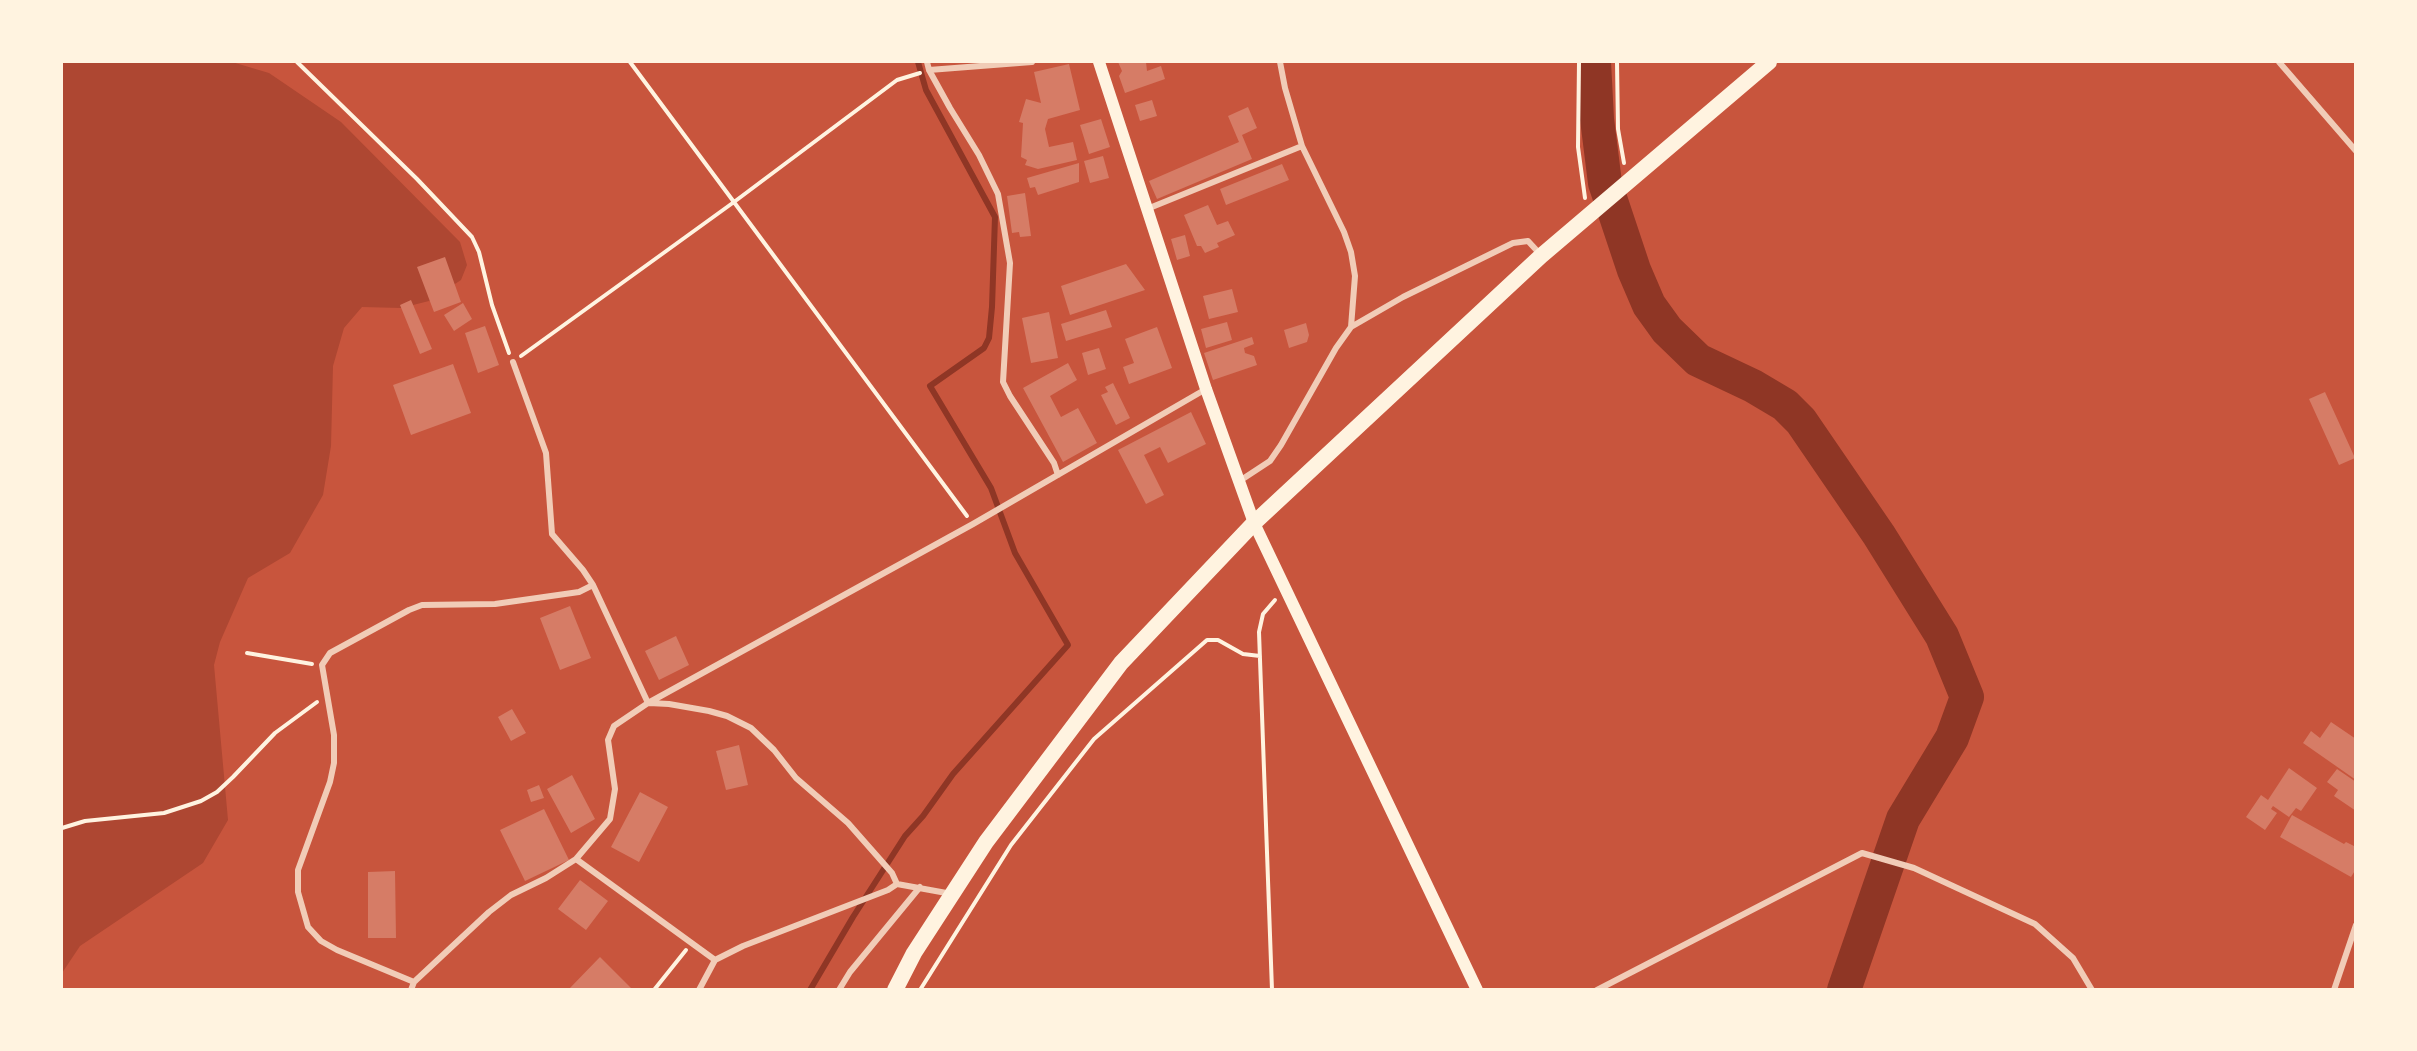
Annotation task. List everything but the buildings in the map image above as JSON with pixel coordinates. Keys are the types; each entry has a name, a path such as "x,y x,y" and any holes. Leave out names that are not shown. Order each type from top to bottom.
{"highway":[{"path":"895,990 914,953 986,842 1121,663 1254,523 1542,256 1769,62"}],"main road":[{"path":"1099,62 1237,482 1286,594 1478,990"}],"street":[{"path":"927,62 929,70 979,154 998,194 1010,263 1004,382 1010,396 1054,463 1058,475"},
{"path":"929,70 1032,62"},
{"path":"1280,62 1302,146 1344,232 1351,252 1355,276 1351,327"},
{"path":"2279,62 2355,151"},
{"path":"1147,209 1302,146"},
{"path":"1237,482 1270,461 1281,446 1336,348 1351,327 1403,297 1514,243 1528,241 1542,256"},
{"path":"513,362 546,453 552,534 583,570 592,585 648,703"},
{"path":"411,990 414,982 489,912 511,895 546,879 576,859 610,819 615,789 608,740 614,726 648,703 973,524 1206,389"},
{"path":"414,982 337,950 321,941 308,927 298,892 298,870 330,782 333,763 334,735 322,665 330,653 422,605 495,604 579,592 592,585"},
{"path":"648,703 710,711 727,716 751,728 796,778 848,823 892,873 897,884"},
{"path":"1597,990 1862,853 1914,868 2035,924 2073,958 2092,990"},
{"path":"576,859 715,960"},
{"path":"699,990 715,960 743,946 888,890 897,884 952,894"},
{"path":"839,990 850,972 920,887"},
{"path":"2334,990 2355,925"}],"path":[{"path":"297,62 417,179 472,237 480,252 492,305 513,362 734,202 897,80 929,70"},
{"path":"630,62 973,524"},
{"path":"1579,62 1578,147 1588,217"},
{"path":"1617,62 1618,129 1627,184"},
{"path":"1272,990 1259,632 1263,614 1274,600 1286,594"},
{"path":"920,990 1011,845 1094,739 1206,640 1218,640 1244,654 1260,656"},
{"path":"247,653 322,665"},
{"path":"62,828 85,821 164,813 201,801 217,792 275,733 314,706 326,693"},
{"path":"654,990 692,943"}],"shaded area":[{"path":"62,62 232,62 269,73 341,122 460,242 467,265 461,280 429,301 401,308 362,307 344,328 333,366 331,446 323,495 290,553 248,578 220,642 214,665 228,820 203,863 80,946 62,973"}],"waterway":[{"path":"810,990 905,836 923,816 953,774 1068,645 1015,553 991,488 930,386 984,348 989,338 995,217 926,90 918,62"},
{"path":"1594,62 1597,119 1605,183 1634,270 1649,305 1667,330 1698,360 1753,386 1785,405 1801,421 1879,535 1942,636 1967,697 1952,738 1903,819 1844,990"}]}
